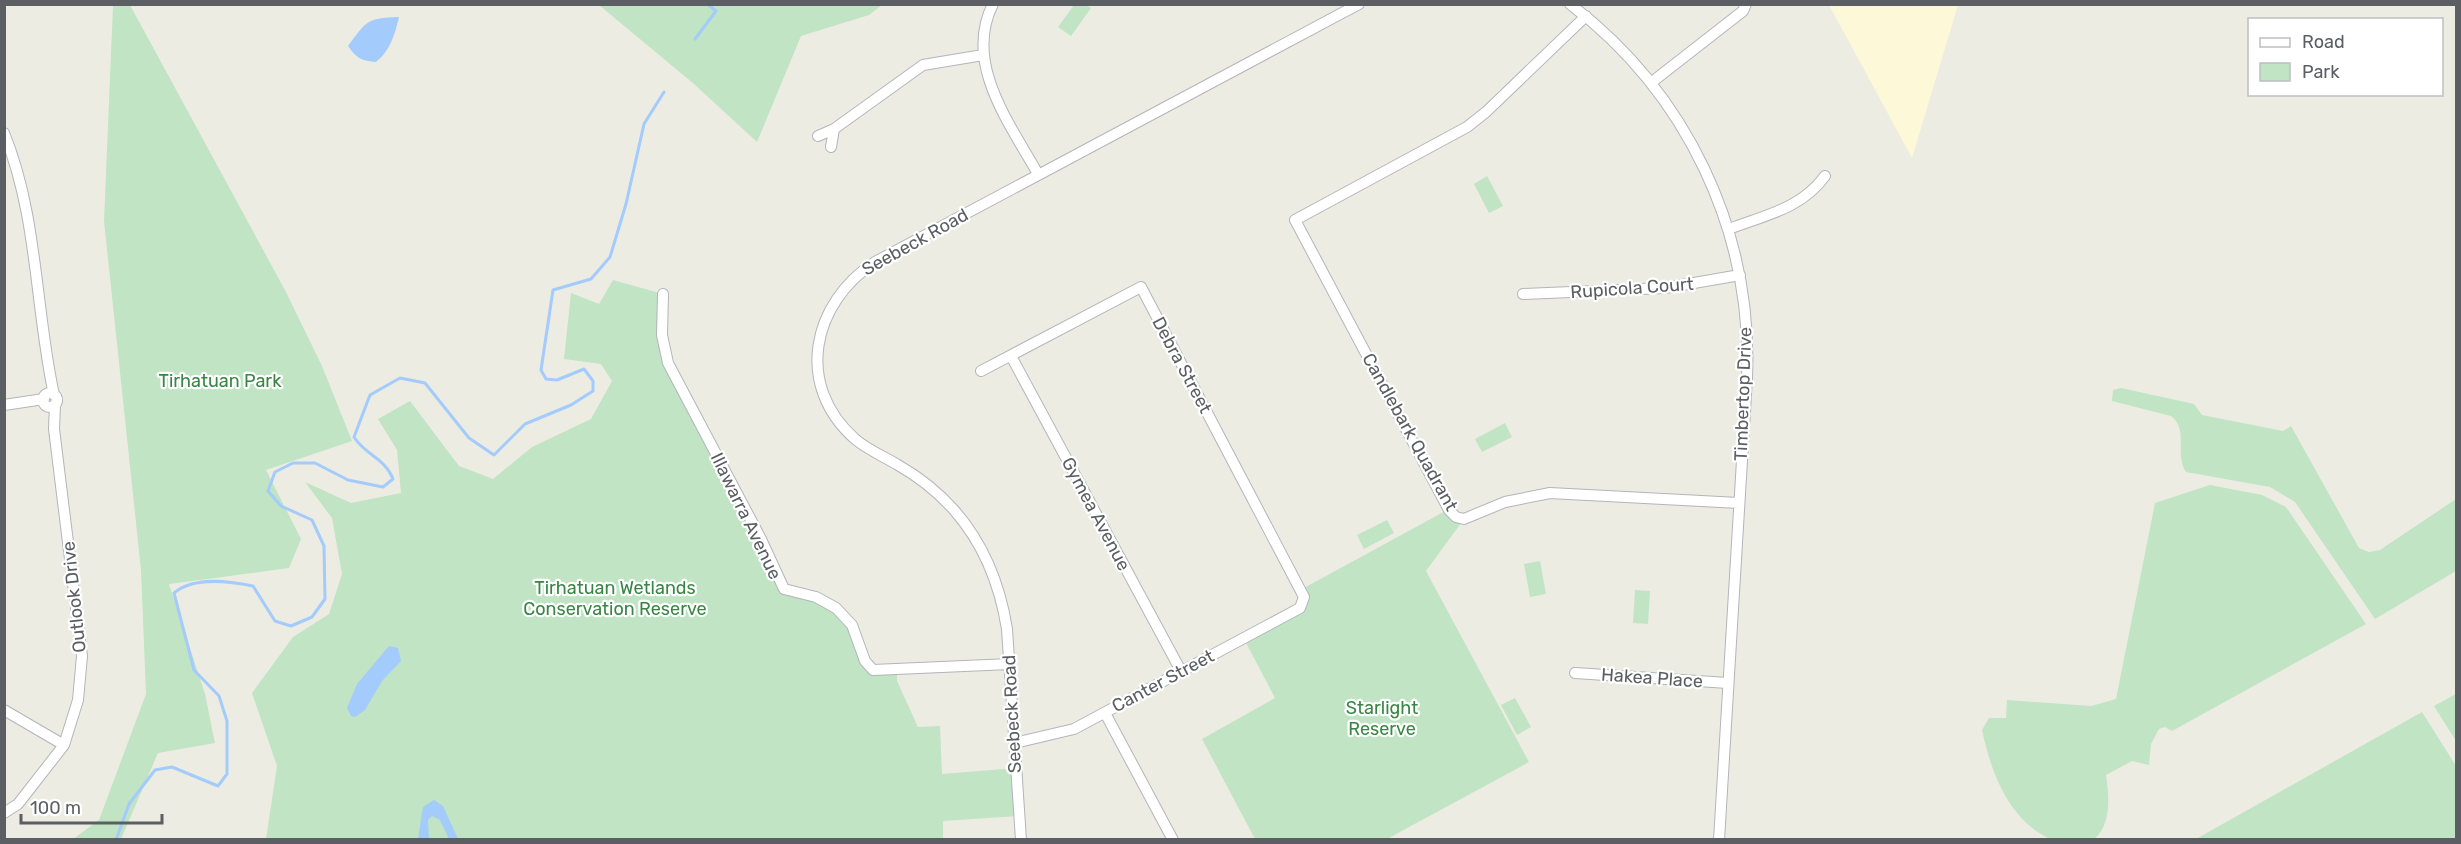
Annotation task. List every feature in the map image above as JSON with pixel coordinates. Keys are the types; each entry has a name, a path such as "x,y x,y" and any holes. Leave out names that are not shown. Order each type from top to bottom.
{"street":[{"path":"993,4 983,32 983,55 994,94 1038,174"},
{"name":"Seebeck Road","path":"1021,840 1010,664 1002,598 993,573 977,541 959,515 931,487 865,447 844,427 822,389 818,351 820,333 828,311 844,286 858,273 1038,174 1359,4"},
{"name":"Timbertop Drive","path":"1570,4 1608,34 1652,82 1695,150 1729,229 1740,275 1748,355 1719,840"},
{"path":"1652,82 1743,10 1746,4"},
{"name":"Candlebark Quadrant","path":"1586,16 1473,122 1290,218 1449,510 1456,517 1466,519 1505,502 1550,493 1739,503"},
{"path":"818,136 834,129 923,64 983,55"},
{"path":"831,147 834,129"},
{"name":"Outlook Drive","path":"4,133 19,169 27,208 46,364 48,401 54,429 82,656 78,700 64,745 18,804 4,813"},
{"path":"1729,229 1798,203 1813,192 1825,176"},
{"name":"Rupicola Court","path":"1523,294 1665,288 1740,275"},
{"name":"Debra Street","path":"981,371 1141,287 1302,589 1304,602"},
{"name":"Illawarra Avenue","path":"663,294 662,335 668,363 761,539 781,586 787,592 816,597 836,608 852,625 865,661 873,670 1010,664"},
{"name":"Gymea Avenue","path":"1011,356 1181,671"},
{"path":"4,405 48,401"},
{"name":"Canter Street","path":"1015,743 1068,731 1105,713 1300,608 1304,602"},
{"name":"Hakea Place","path":"1575,673 1728,683"},
{"path":"4,710 64,745"},
{"path":"1105,713 1173,840"}],"shaded area":[{"path":"1829,5 1958,5 1912,158"}],"green space":[{"name":"Tirhatuan Park","path":"130,5 286,292 322,366 352,441 266,470 301,539 289,568 169,584 205,694 215,743 158,753 121,839 73,839 99,820 146,694 141,570 104,221 113,6"},
{"path":"599,5 882,5 869,15 801,36 757,142 694,84"},
{"path":"1074,5 1085,5 1091,8 1071,36 1058,27"},
{"path":"1487,176 1503,206 1489,213 1474,184"},
{"name":"Tirhatuan Wetlands Conservation Reserve","path":"613,280 663,294 663,345 779,582 808,595 848,620 867,665 897,670 897,681 918,727 940,726 942,774 1016,768 1018,816 943,821 943,840 266,839 277,766 252,693 293,637 329,614 342,574 332,518 305,482 351,503 401,493 397,450 378,419 410,401 459,466 493,479 532,447 591,419 612,381 601,364 564,359 571,293 599,304"},
{"path":"2121,388 2194,404 2202,415 2283,431 2291,426 2359,548 2369,552 2380,550 2456,499 2456,571 2375,619 2295,502 2270,487 2186,472 2181,457 2180,435 2176,421 2171,416 2112,401 2113,390"},
{"path":"1505,423 1512,437 1482,452 1475,439"},
{"path":"2210,485 2262,495 2286,507 2366,624 2172,731 2165,727 2159,729 2151,744 2149,765 2132,761 2106,775 2108,809 2100,833 2094,839 2050,839 2035,830 2012,807 1996,778 1982,730 1989,718 2006,718 2007,700 2091,706 2116,699 2155,503"},
{"name":"Starlight Reserve","path":"1449,509 1464,519 1426,571 1529,762 1387,839 1255,839 1202,739 1275,698 1244,639 1300,608 1302,589"},
{"path":"1387,520 1394,533 1364,549 1357,535"},
{"path":"1540,561 1546,594 1530,597 1524,564"},
{"path":"1635,590 1650,591 1648,624 1633,623"},
{"path":"2456,694 2456,741 2434,706"},
{"path":"1515,698 1531,727 1517,735 1501,705"},
{"path":"2422,712 2456,766 2456,839 2196,839"}],"water":[{"path":"399,17 394,36 381,58 376,62 360,58 348,46 368,22 380,18"},
{"path":"389,646 398,648 401,661 382,681 365,710 355,717 351,716 347,708 357,684"},
{"path":"434,800 443,806 458,839 449,839 440,820 432,816 428,820 429,839 418,839 423,807"}],"waterway":[{"path":"695,39 716,11 707,4"},
{"path":"116,840 129,804 155,770 172,767 218,786 227,774 227,721 219,696 194,670 174,593 191,584 212,581 253,586 275,621 291,626 312,617 325,599 324,546 312,520 281,506 268,491 275,472 293,463 315,463 348,480 383,487 393,479 389,472 354,437 370,395 400,378 425,383 469,438 494,455 525,424 571,405 593,391 593,381 584,369 557,380 546,379 541,370 553,290 591,279 610,257 626,204 644,124 664,92"}]}
